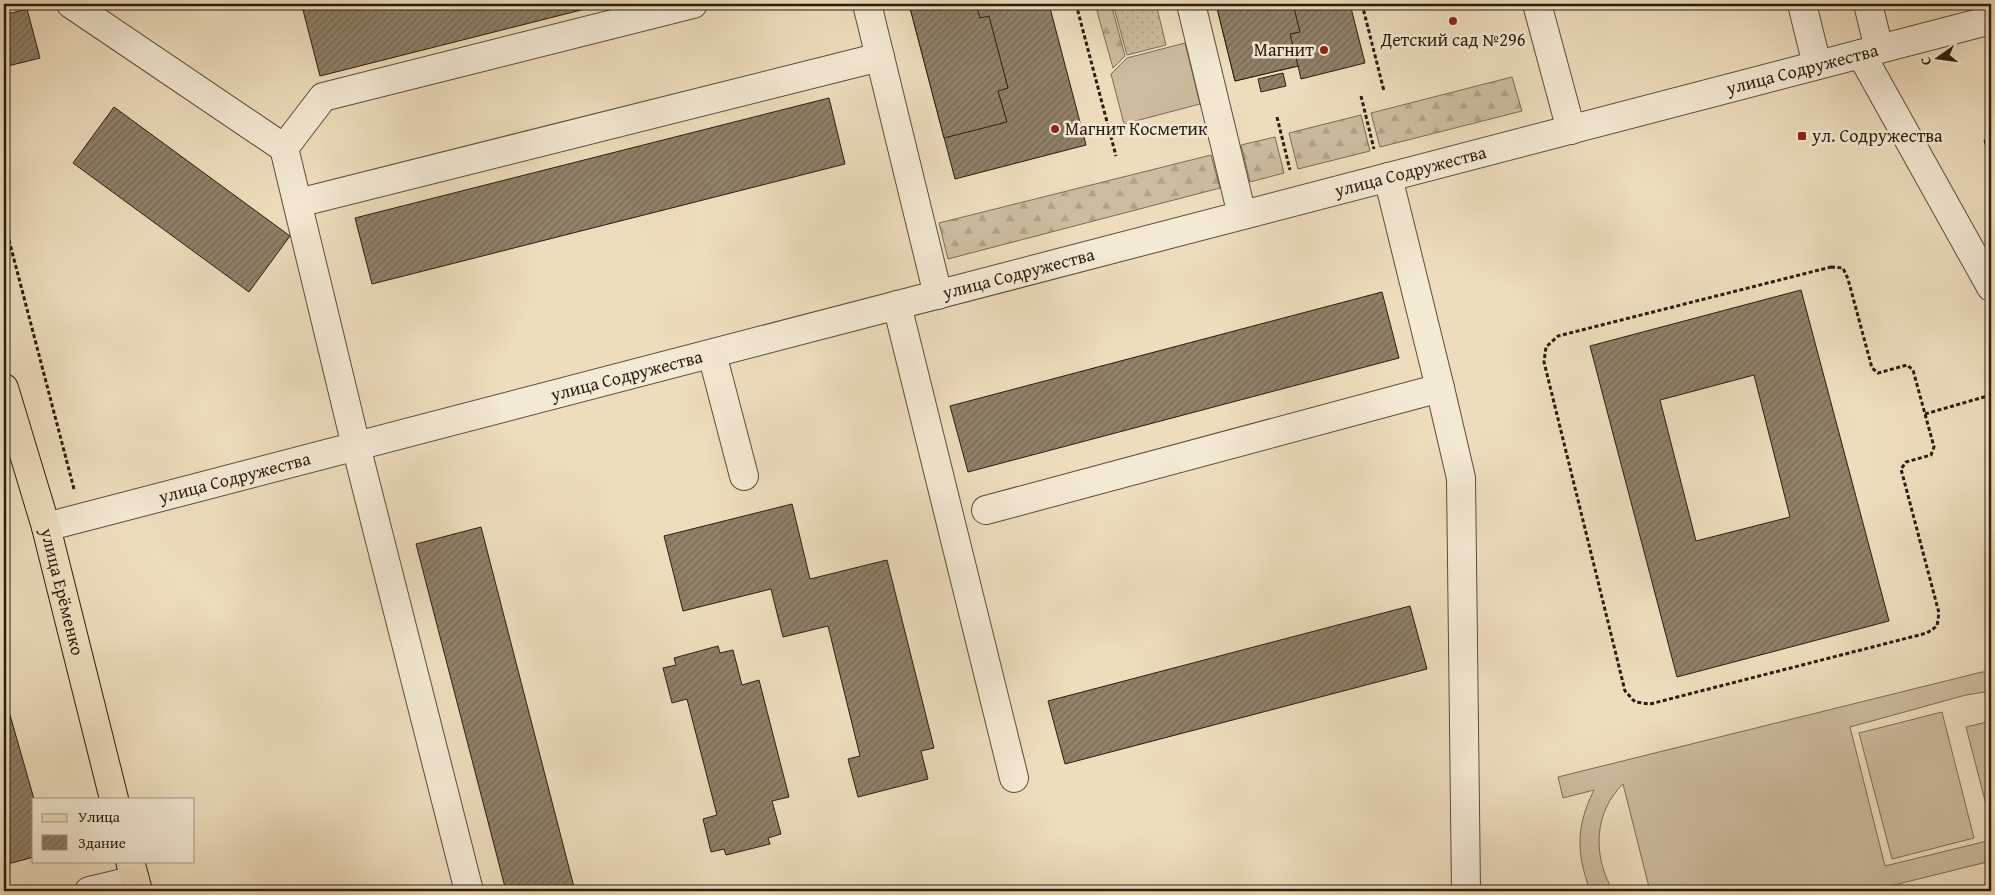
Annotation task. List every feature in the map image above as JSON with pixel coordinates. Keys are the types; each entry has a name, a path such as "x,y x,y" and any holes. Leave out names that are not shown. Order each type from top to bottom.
{"main road":[{"name":"улица Ерёменко","path":"4,388 11,438 46,527 114,798"}],"street":[{"path":"71,4 284,148 356,446 469,891"},
{"path":"284,148 323,96 693,4"},
{"path":"867,4 938,295"},
{"path":"1191,4 1242,215"},
{"path":"1537,4 1571,130"},
{"path":"1802,4 1818,65"},
{"path":"1868,4 1870,52 1987,271"},
{"name":"улица Содружества","path":"46,527 1991,20"},
{"path":"298,203 880,57"},
{"path":"1385,178 1440,388 1460,478 1466,891"},
{"path":"897,305 1014,778"},
{"path":"712,354 744,476"},
{"path":"986,510 1440,388"},
{"path":"89,891 134,878"}],"path":[{"path":"1076,4 1116,156"},
{"path":"1362,4 1384,91"},
{"path":"1361,96 1385,178"},
{"path":"1277,117 1298,201"},
{"path":"4,221 82,518"},
{"path":"1831,266 1843,268 1848,279 1872,368 1878,373 1907,366 1913,370 1925,414 1934,448 1932,455 1906,462 1901,468 1939,613 1937,626 1927,633 1650,704 1635,702 1625,691 1544,362 1546,347 1558,336 1831,266"},
{"path":"1925,414 1991,395"}],"green space":[{"path":"1095,4 1111,4 1125,56 1113,68"},
{"path":"1113,4 1156,4 1166,45 1127,55"},
{"path":"1185,43 1200,104 1124,124 1111,74 1127,58"},
{"path":"1512,77 1522,111 1380,147 1371,113"},
{"path":"1361,115 1370,151 1298,169 1289,133"},
{"path":"1275,137 1284,173 1250,182 1241,145"},
{"path":"1211,155 1220,188 948,259 939,223"},
{"path":"1982,672 1991,672 1991,691 1966,695 1850,727 1885,866 1991,840 1991,861 1870,891 1650,891 1623,784 1606,808 1599,836 1602,864 1606,878 1613,891 1590,890 1582,864 1580,840 1584,816 1594,790 1563,798 1558,777"},
{"path":"1942,712 1974,838 1892,859 1859,733"},
{"path":"1991,721 1991,820 1990,820 1966,727"}],"building":[{"path":"329,4 605,4 320,76 303,10"},
{"path":"909,4 1049,4 1086,145 955,179"},
{"path":"909,4 976,4 980,18 989,16 1008,88 998,91 1007,122 944,138"},
{"path":"1216,4 1350,4 1365,63 1301,79 1298,66 1235,81"},
{"path":"1216,4 1293,4 1300,32 1290,34 1298,66 1235,81"},
{"path":"27,9 40,58 4,67 4,15"},
{"path":"1283,73 1286,86 1261,92 1258,79"},
{"path":"829,98 845,164 372,284 355,218"},
{"path":"114,107 290,236 249,292 73,163"},
{"path":"1991,138 1991,168 1984,140"},
{"path":"1801,290 1889,621 1677,677 1590,346","holes":["1754,375 1790,517 1696,541 1660,400"]},
{"path":"1382,292 1399,358 968,472 950,406"},
{"path":"792,504 810,579 887,560 934,748 921,751 928,779 858,797 848,759 860,756 828,626 783,637 771,589 683,611 664,536"},
{"path":"481,527 575,891 506,891 416,544"},
{"path":"1410,606 1427,669 1065,764 1048,701"},
{"path":"718,646 720,653 733,650 742,685 759,680 789,797 772,801 781,834 768,838 770,844 726,855 724,849 711,852 703,819 717,815 687,699 672,703 663,668 676,665 674,658"},
{"path":"4,694 34,798 32,798 32,858 4,865"}],"place":[{"name":"Детский сад №296","path":"1453,21"},
{"name":"Магнит","path":"1324,50"},
{"name":"Магнит Косметик","path":"1055,129"},
{"name":"ул. Содружества","path":"1802,136"}]}
